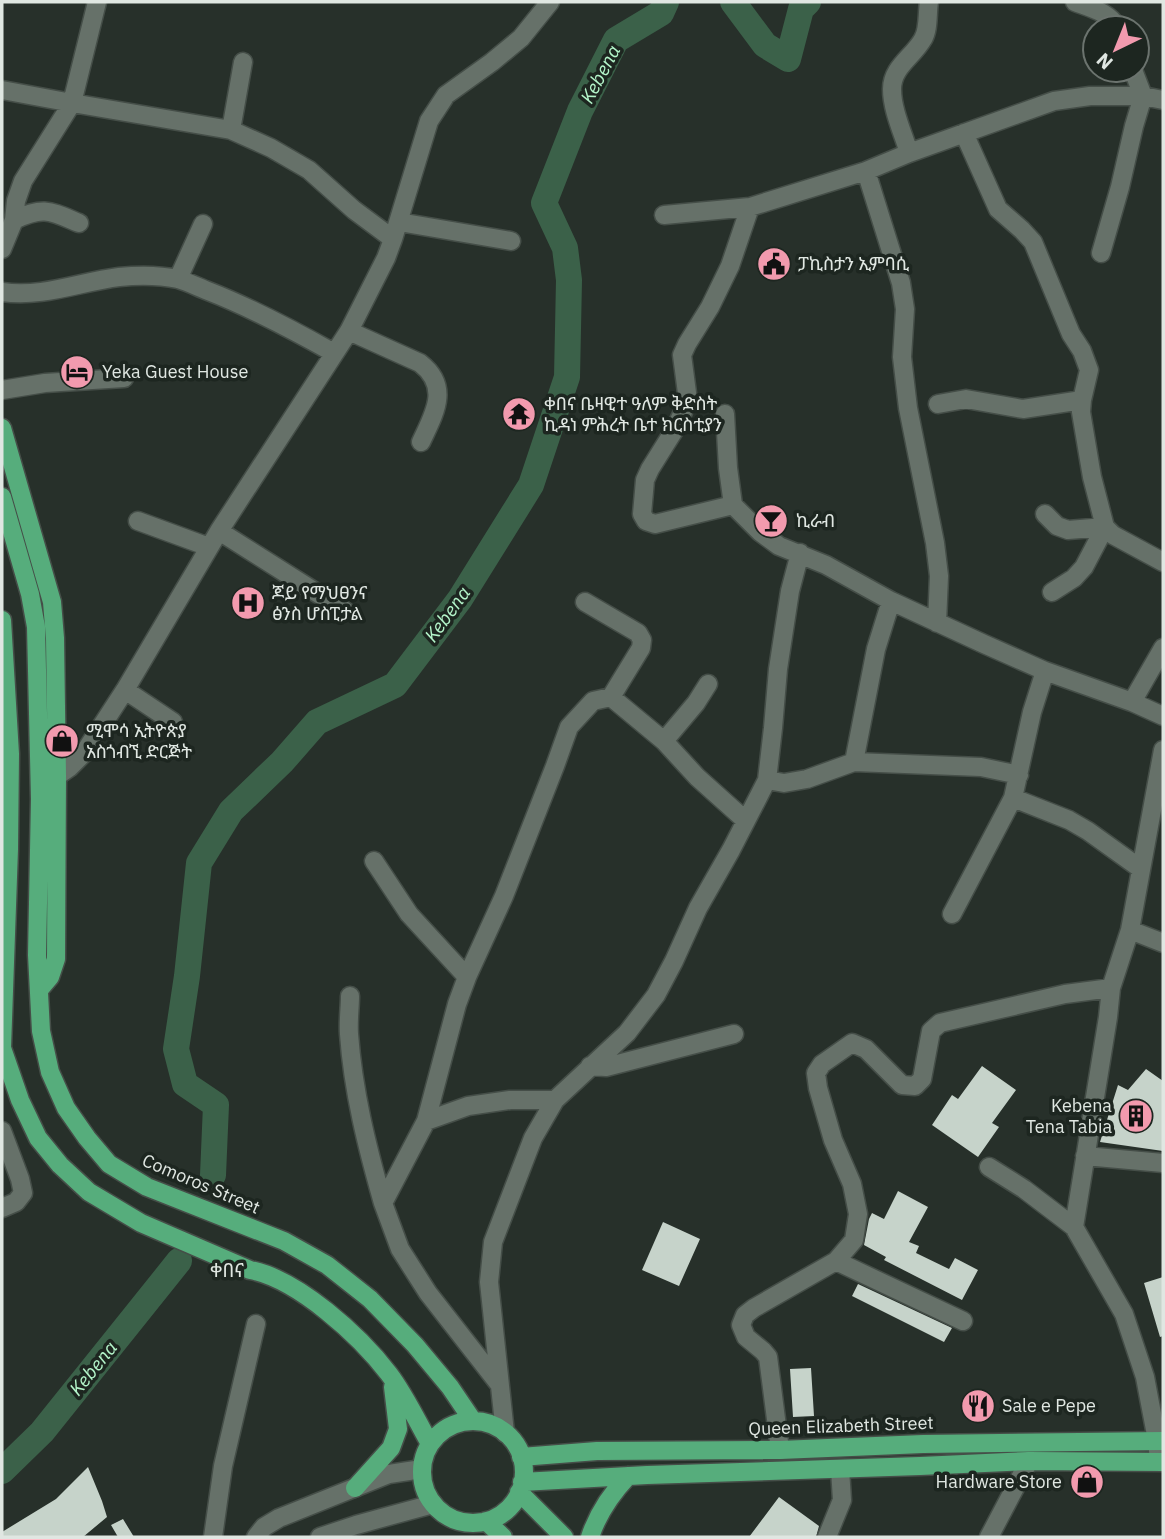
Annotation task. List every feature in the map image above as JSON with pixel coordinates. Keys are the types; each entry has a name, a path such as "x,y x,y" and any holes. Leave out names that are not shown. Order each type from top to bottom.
{"main road":[{"path":"2,428 52,602 55,638 57,959 50,977 39,990"},
{"name":"Comoros Street","path":"2,497 30,594 36,627 40,786 37,955 41,1031 50,1072 66,1108 108,1164 147,1188 284,1241 327,1265 370,1299 415,1345 450,1387 473,1421"},
{"path":"2,620 10,754 2,1048 20,1100 38,1138 60,1165 89,1192 141,1223 250,1270 264,1273 305,1295 341,1322 371,1351 391,1377 430,1444"},
{"path":"355,1488 391,1448 398,1429 391,1377"},
{"path":"473,1421 490,1424 505,1433 516,1445 523,1469 521,1487 511,1505 500,1515 486,1521 471,1523 444,1514 433,1504 423,1481 423,1460 430,1444 441,1431 457,1423 473,1421"},
{"name":"Queen Elizabeth Street","path":"521,1457 597,1451 780,1450 923,1444 1160,1441"},
{"path":"521,1487 628,1476 1029,1461 1161,1462"},
{"path":"590,1537 600,1512 628,1476"},
{"path":"521,1487 564,1537"},
{"path":"486,1521 503,1537"}],"street":[{"path":"2,249 14,220 16,201 23,181 72,103 97,2"},
{"path":"57,776 71,767 84,753 125,690 219,531 349,331 386,258 429,121 438,106 446,95 521,38 550,2"},
{"path":"909,153 892,90 895,75 923,39 927,28 929,2"},
{"path":"1075,2 1104,14"},
{"path":"231,130 243,62"},
{"path":"1101,253 1143,96 1138,84"},
{"path":"2,90 231,130 271,148 309,170 354,210 396,231 511,241"},
{"path":"664,215 750,207 866,171 1054,101 1090,96 1143,96 1163,100"},
{"path":"964,133 998,209 1032,242 1089,370 1081,412 1092,477 1105,527 1113,535 1163,562"},
{"path":"866,171 901,283 905,309 902,357 908,408 939,576 937,623"},
{"path":"733,505 655,524 646,521 642,514 645,481 683,412 687,393 682,355 730,267 750,207"},
{"path":"14,220 42,211 54,212 79,223"},
{"path":"178,279 203,224"},
{"path":"2,292 47,292 118,277 148,275 178,279 279,323 334,353"},
{"path":"349,331 420,363 436,381 436,410 421,442"},
{"path":"2,390 45,383 124,377"},
{"path":"938,404 966,399 1023,409 1082,400"},
{"path":"726,414 728,468 733,505 760,532 779,546 800,553 891,601 1045,671 1163,716"},
{"path":"1045,514 1057,526 1068,530 1105,527"},
{"path":"138,521 209,547"},
{"path":"1052,592 1074,578 1084,567 1105,527"},
{"path":"219,531 344,610"},
{"path":"505,1433 489,1282 493,1242 533,1138 555,1100 627,1033 656,995 698,908 767,780 778,669 790,591 800,553"},
{"path":"854,762 876,649 891,601"},
{"path":"383,1203 425,1121 457,1004 504,896 569,727 593,701 611,697 641,648 642,640 638,633 585,602"},
{"path":"1132,702 1163,648"},
{"path":"952,914 1013,798 1032,712 1045,671"},
{"path":"664,741 696,703 708,684"},
{"path":"125,690 173,722"},
{"path":"611,697 664,741 697,777 745,820"},
{"path":"1074,1227 1111,988 1130,930 1163,750"},
{"path":"767,780 784,783 807,779 854,762 981,767 1019,775"},
{"path":"1013,798 1088,831 1141,869"},
{"path":"374,861 409,914 467,977"},
{"path":"1130,930 1163,943"},
{"path":"780,1450 768,1357 746,1337 741,1325 745,1315 754,1308 836,1261 853,1240 858,1214 852,1184 833,1140 818,1088 816,1073 822,1064 852,1043 866,1049 902,1085 915,1086 922,1079 931,1031 940,1023 1038,999 1111,988"},
{"path":"350,996 349,1032 366,1144 400,1250 428,1293 499,1384"},
{"path":"590,1066 606,1067 734,1034"},
{"path":"425,1121 468,1106 510,1100 555,1100"},
{"path":"2,1132 23,1193 16,1202 2,1208"},
{"path":"1085,1156 1163,1163"},
{"path":"989,1167 1024,1189 1074,1227 1124,1314 1145,1377 1160,1441 1161,1462"},
{"path":"836,1261 962,1321"},
{"path":"213,1537 223,1466 256,1324"},
{"path":"989,1537 1029,1461"},
{"path":"256,1537 264,1527 279,1518 389,1474 422,1469"},
{"path":"827,1537 842,1500 840,1469"},
{"path":"320,1537 433,1504"}],"building":[{"path":"982,1066 1016,1090 992,1123 999,1127 978,1157 932,1125 952,1095 958,1099"},
{"name":"Kebena Tena Tabia","path":"1146,1069 1163,1081 1163,1151 1100,1142 1118,1085 1128,1090"},
{"path":"898,1191 928,1207 909,1242 919,1246 916,1253 949,1269 955,1258 978,1270 962,1300 884,1260 886,1257 864,1245 872,1213 884,1219"},
{"path":"663,1222 700,1239 679,1286 642,1270"},
{"path":"1163,1277 1163,1336 1160,1337 1144,1283"},
{"path":"858,1284 952,1328 944,1342 852,1296"},
{"path":"811,1368 814,1416 793,1417 790,1369"},
{"path":"88,1467 107,1517 83,1537 2,1537 2,1532 56,1499"},
{"path":"779,1497 819,1526 816,1537 749,1537"},
{"path":"123,1519 134,1537 118,1537 111,1525"}],"waterway":[{"name":"Kebena","path":"213,1175 216,1105 185,1084 176,1049 199,863 231,811 282,762 317,722 395,685 460,599 531,485 567,377 569,280 565,248 544,203 580,111 616,40 661,13 666,2"},
{"name":"Kebena","path":"733,2 765,45 788,59 801,9 808,2"},
{"name":"Kebena","path":"2,1471 42,1432 179,1261"}],"place":[{"name":"ፓኪስታን ኢምባሲ","path":"774,264"},
{"name":"Yeka Guest House","path":"77,372"},
{"name":"ቀበና ቤዛዊተ ዓለም ቅድስት ኪዳነ ምሕረት ቤተ ክርስቲያን","path":"519,414"},
{"name":"ኪራብ","path":"771,521"},
{"name":"ጆይ የማህፀንና ፅንስ ሆስፒታል","path":"248,603"},
{"name":"ሚሞሳ ኢትዮጵያ አስጎብኚ ድርጅት","path":"62,741"},
{"name":"Kebena Tena Tabia","path":"1136,1116"},
{"name":"Sale e Pepe","path":"978,1406"},
{"name":"Hardware Store","path":"1087,1482"}],"district":[{"name":"ቀበና","path":"227,1270"}]}
